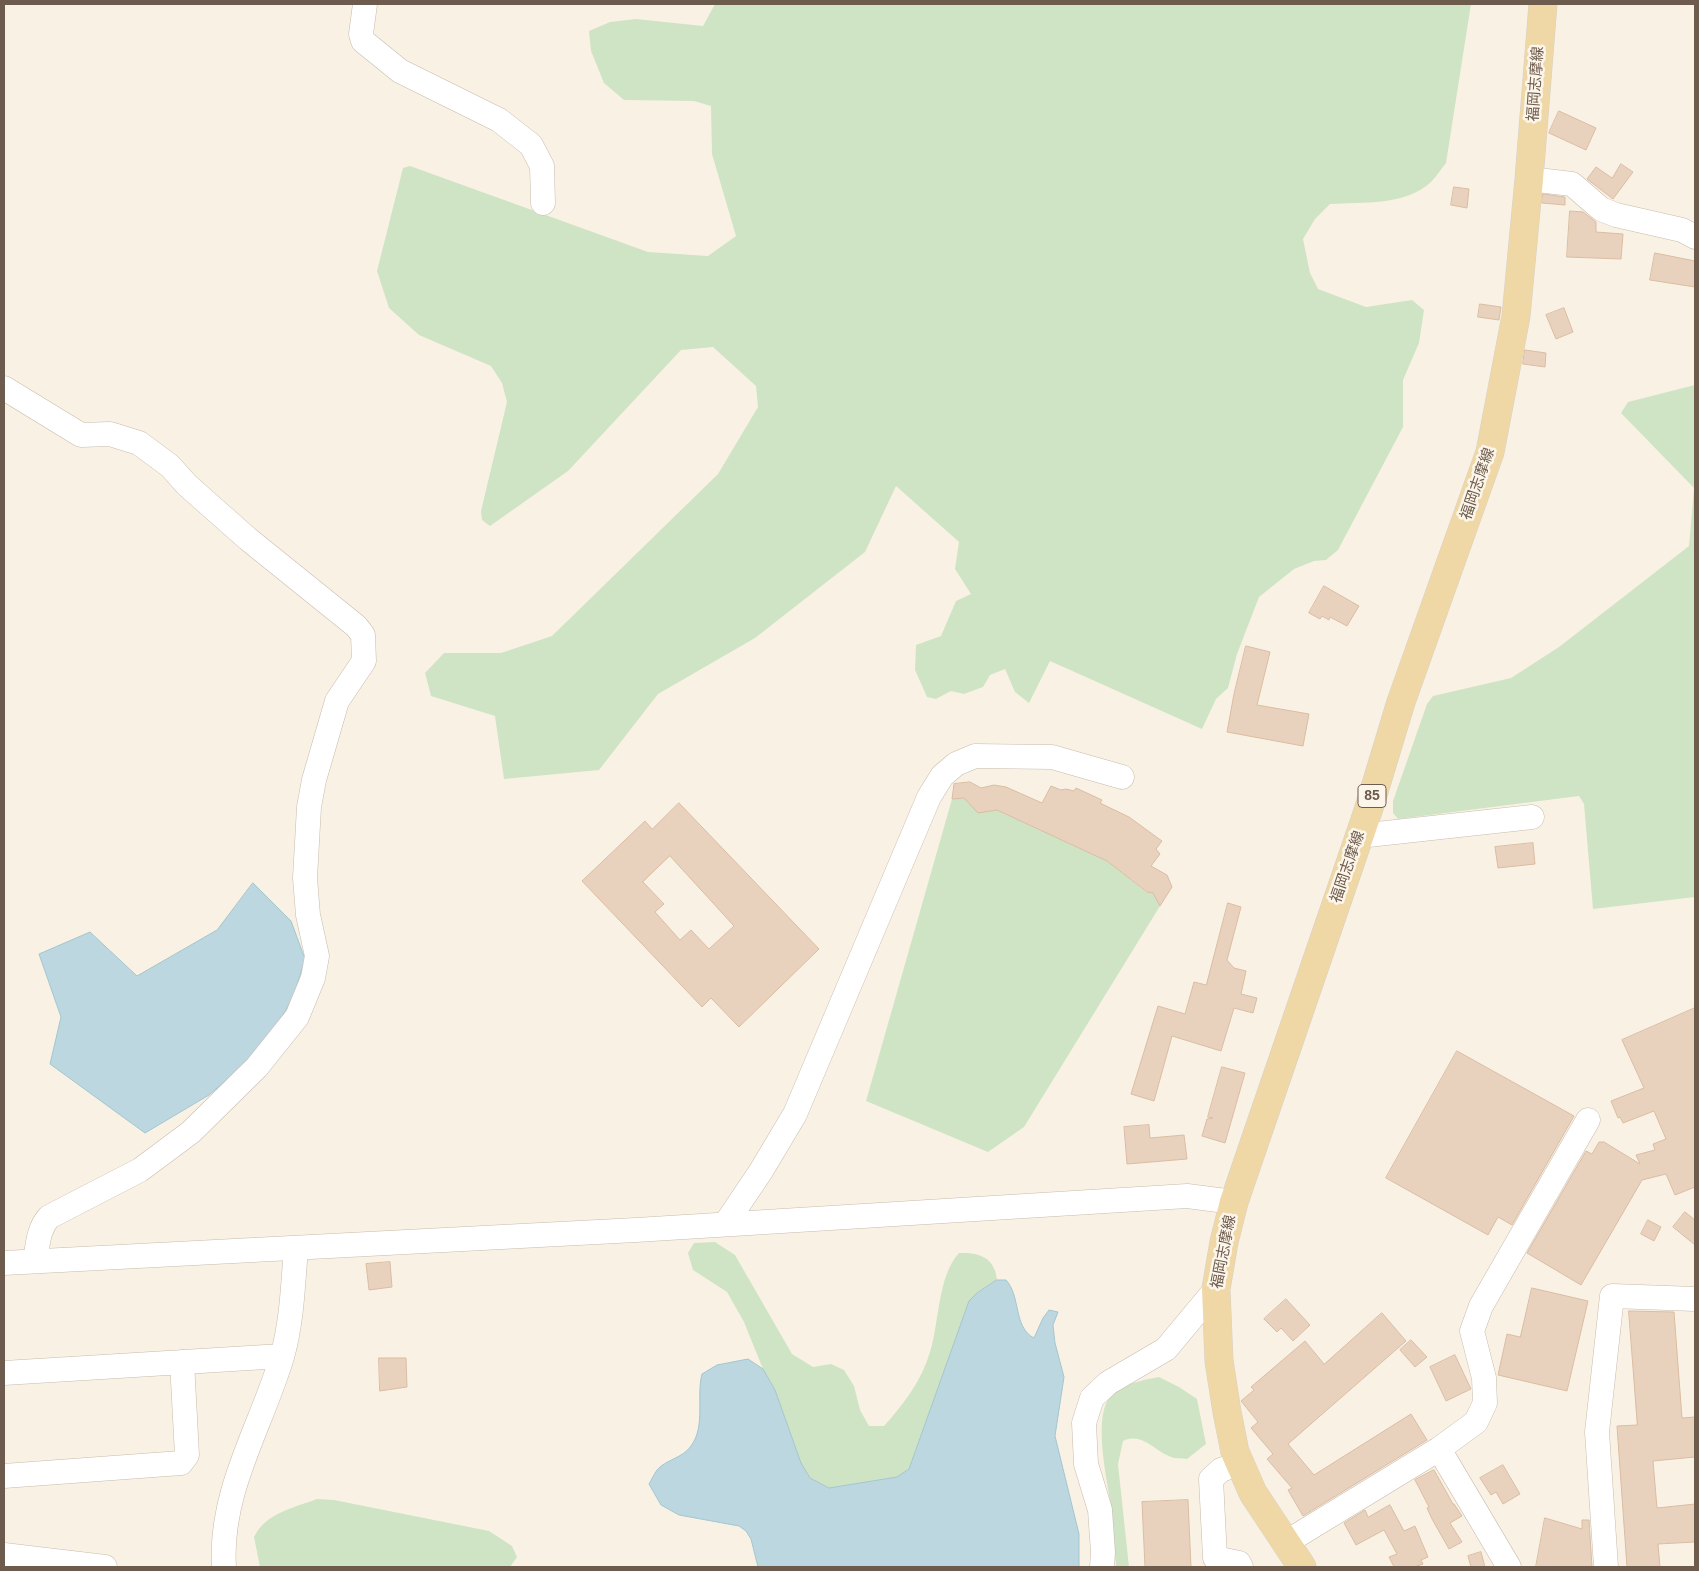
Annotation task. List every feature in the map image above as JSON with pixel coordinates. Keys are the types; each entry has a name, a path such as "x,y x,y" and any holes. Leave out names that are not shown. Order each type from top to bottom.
{"main road":[{"name":"福岡志摩線","path":"1302,1567 1253,1492 1235,1452 1220,1361 1216,1289 1224,1242 1234,1202 1359,836 1401,702 1490,452 1516,316 1530,179 1543,4"}],"street":[{"path":"365,4 360,34 363,41 400,71 499,120 531,145 542,166 543,203"},
{"path":"1530,179 1572,184 1601,209 1616,215 1682,230 1695,237"},
{"path":"4,388 81,436 110,434 139,443 170,466 187,484 248,539 356,626 362,635 364,648 364,661 336,700 314,780 309,807 305,878 308,915 317,956 313,978 297,1017 257,1067 191,1132 140,1170 50,1217 43,1224 35,1260"},
{"path":"726,1223 761,1171 795,1114 929,796 942,776 956,764 975,756 1052,757 1122,777"},
{"path":"1359,836 1532,817"},
{"path":"1285,1543 1439,1449 1476,1422 1485,1403 1484,1378 1472,1331 1480,1306 1588,1120"},
{"path":"4,1263 296,1248 1187,1196 1234,1202"},
{"path":"224,1567 222,1547 228,1504 282,1356 290,1317 296,1248"},
{"path":"1102,1567 1103,1552 1100,1510 1086,1456 1084,1424 1092,1398 1108,1383 1166,1349 1216,1289"},
{"path":"1606,1567 1597,1432 1612,1296 1695,1300"},
{"path":"4,1373 282,1356"},
{"path":"4,1476 181,1463 187,1455 182,1362"},
{"path":"1439,1449 1509,1567"},
{"path":"1240,1463 1221,1470 1211,1479 1215,1558 1239,1563 1241,1567"},
{"path":"4,1555 106,1567"}],"green space":[{"path":"715,4 1471,4 1446,163 1431,182 1421,190 1409,195 1384,201 1330,204 1315,219 1303,239 1310,273 1318,289 1366,307 1412,300 1424,310 1419,343 1403,380 1403,427 1338,550 1326,560 1314,561 1294,569 1259,597 1237,654 1228,688 1216,699 1202,729 1050,661 1029,703 1015,692 1005,669 990,675 983,687 964,694 951,691 936,699 927,697 915,670 916,645 941,636 956,601 971,594 955,569 959,542 896,486 865,552 755,638 658,694 599,770 504,779 495,716 431,696 425,673 444,653 501,653 552,636 718,474 758,407 756,386 713,347 681,350 568,471 490,526 482,520 481,511 507,402 502,383 491,366 419,335 389,308 377,271 403,168 410,166 648,252 708,256 736,236 712,154 711,106 694,101 624,100 604,83 591,51 589,31 610,22 636,19 703,26"},
{"path":"1695,385 1695,897 1593,909 1584,804 1579,796 1398,819 1393,813 1393,801 1427,704 1433,696 1511,678 1559,647 1689,546 1694,488 1621,413 1628,402"},
{"path":"964,798 979,811 997,810 1107,861 1146,892 1153,893 1160,906 1024,1127 988,1152 866,1101 952,799"},
{"path":"715,1242 735,1255 792,1354 813,1367 831,1364 844,1370 854,1386 860,1410 869,1426 884,1426 905,1401 917,1382 930,1352 943,1286 952,1262 959,1253 967,1253 980,1255 990,1262 996,1272 997,1280 977,1293 969,1301 909,1469 897,1477 829,1488 810,1478 801,1463 775,1390 763,1369 744,1322 727,1292 693,1270 688,1253 694,1243"},
{"path":"1159,1377 1197,1399 1206,1444 1187,1459 1171,1457 1142,1440 1130,1439 1123,1441 1118,1464 1129,1567 1116,1567 1111,1506 1103,1452 1102,1422 1104,1410 1112,1395 1124,1386"},
{"path":"317,1499 334,1500 489,1531 512,1546 517,1557 510,1567 260,1567 254,1537 259,1529 281,1512"}],"water":[{"path":"253,883 291,921 305,959 293,998 261,1050 209,1095 145,1133 50,1064 61,1017 39,954 90,932 137,976 217,930"},
{"path":"997,1280 1006,1280 1011,1287 1023,1327 1034,1338 1043,1318 1049,1310 1058,1312 1053,1325 1055,1343 1064,1377 1055,1436 1079,1534 1079,1567 758,1567 751,1539 746,1531 739,1526 679,1515 661,1505 649,1484 660,1467 688,1450 696,1438 702,1374 717,1365 748,1359 763,1369 775,1390 801,1463 810,1478 829,1488 897,1477 909,1469 969,1301 977,1293"}],"building":[{"path":"1559,111 1596,128 1586,150 1549,133"},
{"path":"1621,164 1633,172 1613,199 1587,179 1596,167 1612,178"},
{"path":"1454,187 1469,189 1467,208 1451,205"},
{"path":"1543,194 1565,197 1565,205 1542,203"},
{"path":"1570,211 1583,212 1596,222 1596,232 1623,234 1621,259 1567,257"},
{"path":"1655,253 1695,261 1695,287 1650,280"},
{"path":"1480,304 1501,307 1499,320 1478,317"},
{"path":"1564,308 1573,332 1556,339 1546,315"},
{"path":"1525,350 1546,353 1545,367 1523,364"},
{"path":"1324,586 1359,606 1347,626 1330,617 1329,620 1322,616 1320,619 1309,613"},
{"path":"1246,646 1270,652 1257,705 1309,714 1303,746 1227,732"},
{"path":"970,782 981,788 994,785 1006,787 1042,803 1051,786 1061,790 1074,791 1076,788 1102,800 1100,803 1129,817 1162,841 1156,849 1160,854 1151,866 1167,875 1172,887 1160,906 1153,893 1147,892 1107,861 997,810 978,813 964,798 952,799 954,784"},
{"path":"679,803 819,949 739,1027 711,998 702,1007 582,881 645,821 652,829","holes":["670,856 734,926 709,949 691,930 680,940 655,912 664,904 643,882"]},
{"path":"1533,843 1535,864 1498,868 1495,847"},
{"path":"1228,903 1241,907 1227,960 1234,968 1246,971 1241,994 1257,998 1253,1013 1234,1008 1221,1051 1172,1036 1154,1101 1131,1094 1158,1006 1185,1014 1194,982 1206,985"},
{"path":"1695,1008 1695,1187 1675,1195 1666,1174 1642,1180 1581,1285 1527,1253 1586,1151 1592,1154 1599,1142 1604,1142 1640,1164 1636,1155 1655,1150 1653,1144 1666,1139 1654,1111 1623,1123 1620,1117 1618,1118 1611,1101 1644,1088 1622,1040"},
{"path":"1457,1051 1574,1116 1512,1225 1498,1217 1488,1235 1386,1178"},
{"path":"1222,1067 1245,1073 1225,1143 1202,1136 1207,1119 1213,1118 1208,1117"},
{"path":"1149,1125 1150,1138 1184,1135 1187,1159 1127,1164 1124,1127"},
{"path":"1685,1212 1695,1220 1695,1245 1673,1227"},
{"path":"1648,1220 1661,1227 1654,1241 1641,1234"},
{"path":"390,1262 392,1287 369,1290 366,1264"},
{"path":"1532,1288 1588,1301 1567,1391 1498,1375 1507,1334 1520,1337"},
{"path":"1286,1299 1310,1325 1293,1341 1281,1328 1277,1332 1264,1319"},
{"path":"1629,1311 1674,1312 1682,1418 1695,1417 1695,1457 1653,1461 1657,1508 1695,1504 1695,1542 1658,1544 1660,1567 1627,1567 1617,1426 1637,1425"},
{"path":"1382,1313 1406,1341 1288,1444 1314,1475 1411,1414 1427,1440 1303,1516 1288,1490 1292,1488 1267,1459 1273,1454 1251,1428 1258,1422 1241,1401 1254,1390 1251,1387 1305,1341 1324,1364"},
{"path":"1411,1340 1427,1357 1415,1367 1400,1350"},
{"path":"1455,1355 1471,1389 1446,1401 1430,1367"},
{"path":"379,1358 406,1358 407,1387 380,1391"},
{"path":"1503,1465 1520,1494 1503,1504 1496,1492 1491,1495 1480,1478"},
{"path":"1434,1470 1462,1516 1450,1523 1462,1542 1449,1549 1432,1519 1427,1508 1429,1507 1415,1480"},
{"path":"1188,1500 1191,1567 1145,1567 1142,1502"},
{"path":"1390,1505 1404,1531 1415,1526 1428,1557 1421,1560 1423,1564 1414,1567 1394,1567 1389,1557 1397,1554 1384,1530 1356,1545 1344,1523 1365,1510 1368,1517"},
{"path":"1545,1518 1582,1529 1582,1520 1589,1520 1592,1567 1536,1567"},
{"path":"1481,1552 1485,1567 1471,1567 1468,1556"}]}
